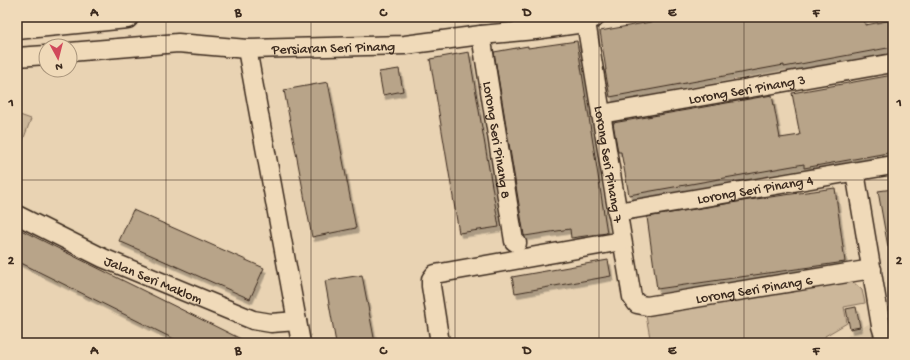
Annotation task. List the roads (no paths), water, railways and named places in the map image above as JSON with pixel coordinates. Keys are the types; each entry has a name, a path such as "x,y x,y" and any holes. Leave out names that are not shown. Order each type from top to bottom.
{"highway":[{"path":"17,28 127,17"}],"street":[{"name":"Persiaran Seri Pinang","path":"78,51 178,43 247,49 405,45 481,35 535,30 591,19"},
{"name":"Lorong Seri Pinang 7","path":"591,19 601,114 632,297 637,304"},
{"name":"Lorong Seri Pinang 8","path":"481,35 514,241 517,243"},
{"path":"247,49 301,343"},
{"path":"17,57 38,55"},
{"name":"Lorong Seri Pinang 3","path":"601,114 893,63"},
{"name":"Lorong Seri Pinang 4","path":"617,212 893,165"},
{"path":"855,172 881,326 884,336 889,343"},
{"name":"Jalan Seri Maklom","path":"17,214 103,258 253,320 271,323 297,321"},
{"path":"440,343 431,286 431,279 435,274 622,241"},
{"name":"Lorong Seri Pinang 6","path":"637,304 647,306 872,269"}]}
